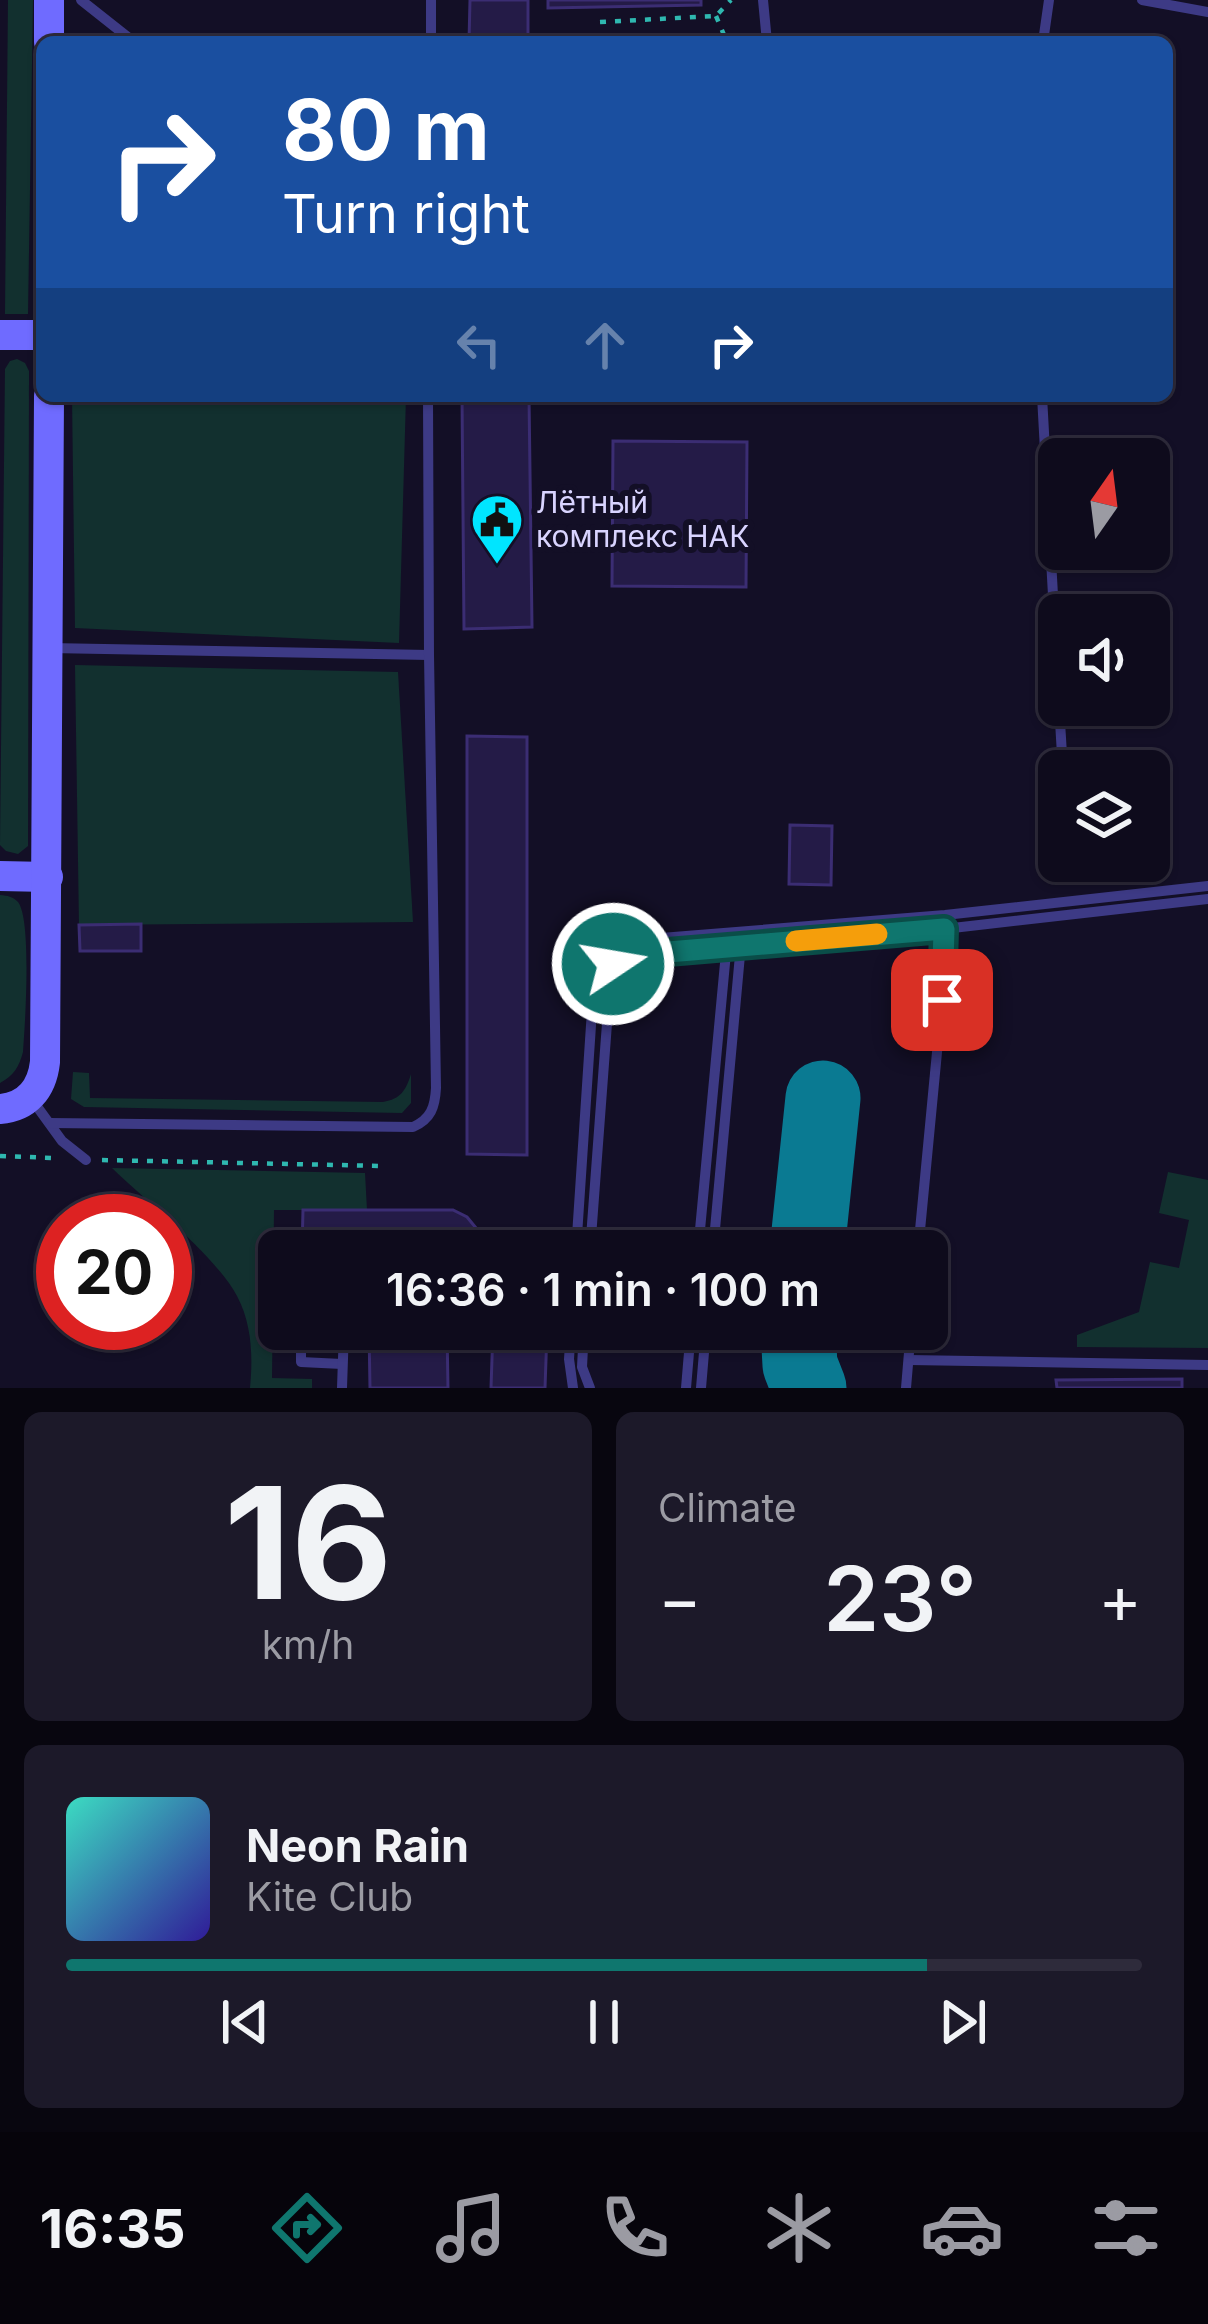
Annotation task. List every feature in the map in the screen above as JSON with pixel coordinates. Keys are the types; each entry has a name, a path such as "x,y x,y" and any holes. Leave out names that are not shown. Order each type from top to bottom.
{"main road":[{"path":"49,36 50,0"},
{"path":"0,335 36,335"},
{"path":"0,1109 18,1106 30,1097 45,1070 49,402"},
{"path":"0,876 48,877"}],"lane":[{"path":"81,0 126,36"},
{"path":"431,0 431,36"},
{"path":"764,0 767,36"},
{"path":"1044,36 1049,0"},
{"path":"1142,0 1208,12"},
{"path":"50,1123 412,1127 430,1115 436,1088 428,402"},
{"path":"1042,402 1053,594"},
{"path":"49,648 429,655"},
{"path":"945,922 1208,886"},
{"path":"577,1230 596,960 608,949 728,933 741,938 1208,899"},
{"path":"920,1230 945,922"},
{"path":"700,1230 728,933"},
{"path":"592,1230 613,964 633,956 726,947 741,938"},
{"path":"715,1230 741,938"},
{"path":"30,1097 62,1141 86,1160"},
{"path":"301,1350 301,1362 342,1364"},
{"path":"342,1388 343,1350"},
{"path":"570,1350 573,1388"},
{"path":"583,1350 582,1367 590,1388"},
{"path":"686,1388 689,1350"},
{"path":"700,1388 704,1350"},
{"path":"906,1388 910,1350"},
{"path":"909,1360 1208,1365"}],"path":[{"path":"600,22 716,16 731,0"},
{"path":"716,16 724,36"},
{"path":"0,1156 383,1166"}],"green space":[{"path":"8,0 33,0 28,314 5,314"},
{"path":"17,359 29,371 28,846 18,854 0,845 5,369"},
{"path":"72,402 406,402 399,643 75,628"},
{"path":"75,665 398,672 413,922 79,925"},
{"path":"0,895 16,900 22,913 26,974 23,1052 15,1070 0,1083"},
{"path":"73,1072 89,1073 90,1098 383,1102 402,1093 411,1074 411,1103 402,1113 84,1107 71,1099"},
{"path":"112,1168 365,1173 367,1210 274,1210 274,1230 258,1230 258,1350 272,1350 272,1378 312,1379 312,1388 250,1388 246,1318 227,1280 192,1242 192,1194 140,1194"},
{"path":"1168,1172 1208,1180 1208,1348 1077,1347 1077,1335 1139,1312 1150,1262 1179,1268 1189,1220 1159,1213"}],"building":[{"path":"470,0 528,0 528,36 469,36"},
{"path":"548,0 701,0 701,5 548,8"},
{"name":"Лётный комплекс НАК","path":"462,402 529,402 532,627 464,629"},
{"path":"613,441 747,442 746,587 612,586"},
{"path":"467,736 527,737 527,1155 467,1154"},
{"path":"790,825 832,826 831,885 789,884"},
{"path":"141,924 141,951 80,951 79,925"},
{"path":"303,1210 453,1210 467,1217 476,1230 303,1230"},
{"path":"369,1350 447,1350 448,1388 370,1388"},
{"path":"492,1350 546,1350 545,1388 491,1388"},
{"path":"1182,1379 1182,1388 1057,1388 1056,1380"}],"taxiway":[{"path":"809,1230 823,1098"},
{"path":"799,1350 809,1388"}],"slow traffic":[{"path":"796,941 877,934"}],"place":[{"name":"Лётный комплекс НАК","path":"497,566"}],"route":[{"path":"613,964 668,952 944,929 942,1000"}]}
